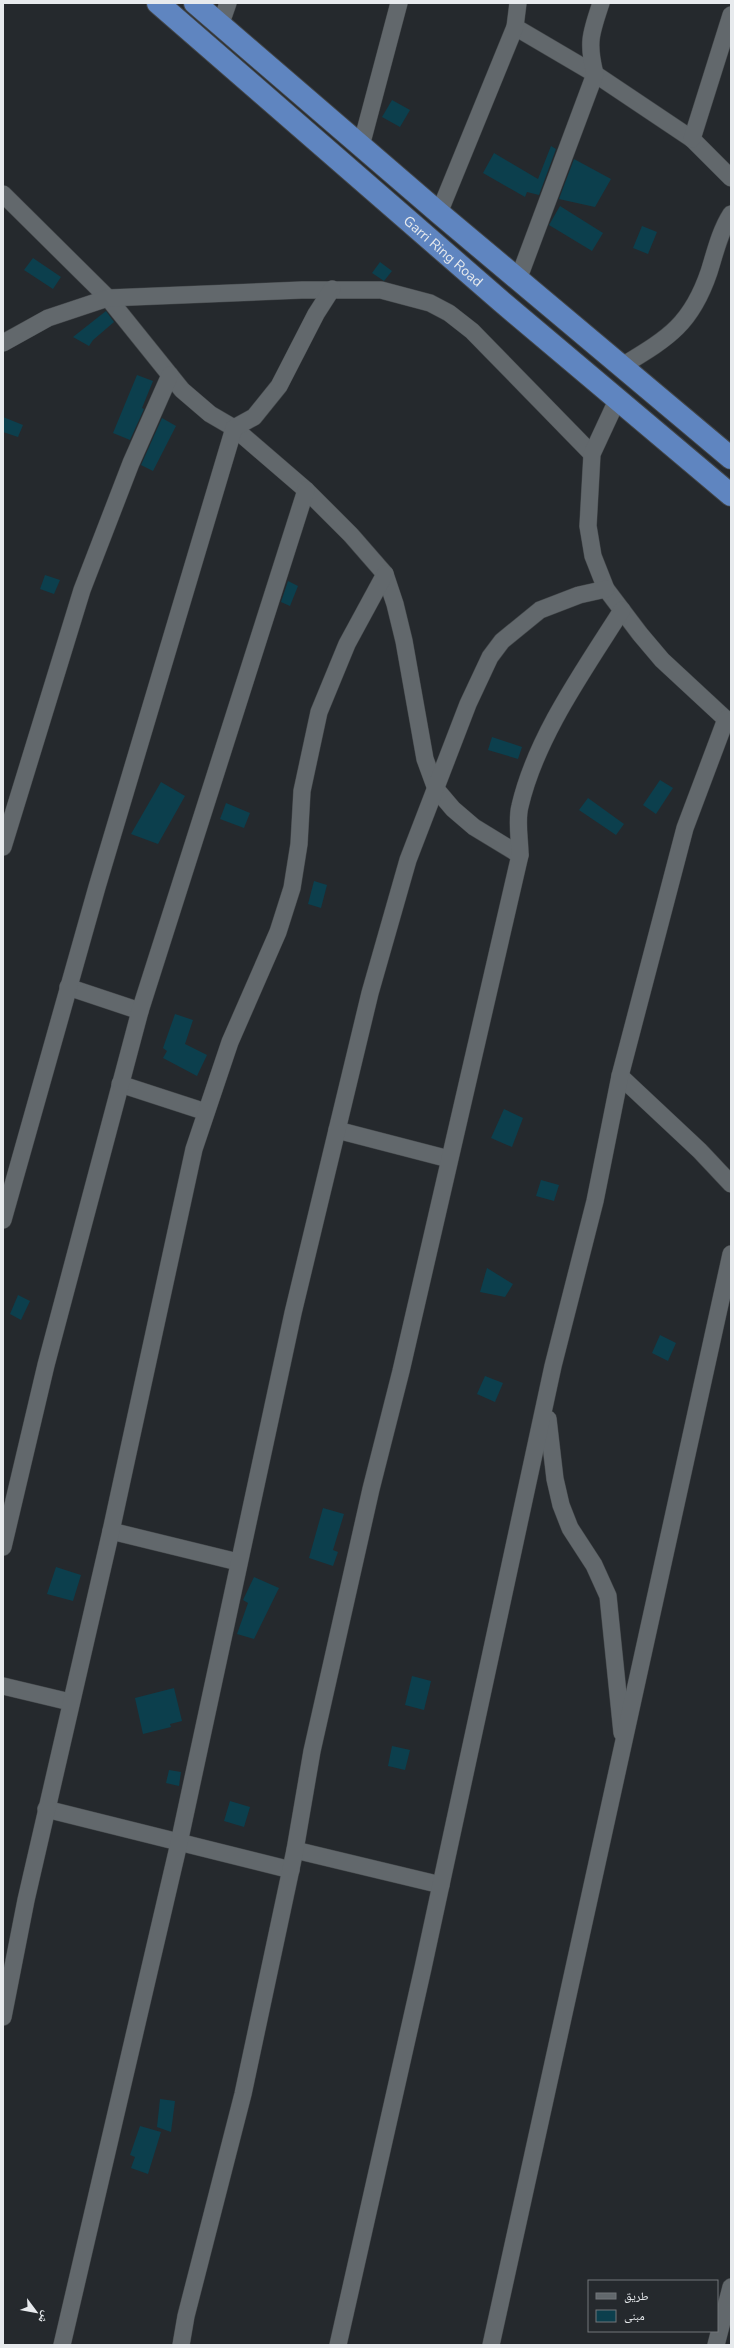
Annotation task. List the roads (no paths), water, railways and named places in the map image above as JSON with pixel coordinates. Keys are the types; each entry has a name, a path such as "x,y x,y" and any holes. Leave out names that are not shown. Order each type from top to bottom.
{"highway":[{"name":"Garri Ring Road","path":"158,3 502,302 618,398 731,495"},
{"name":"Garri Ring Road","path":"195,3 439,213 731,458"}],"street":[{"path":"220,26 228,3"},
{"path":"361,146 399,3"},
{"path":"439,213 515,27 518,3"},
{"path":"518,280 594,74 589,50 590,36 601,3"},
{"path":"692,139 731,15"},
{"path":"515,27 594,74 692,139 731,178"},
{"path":"4,198 108,298 170,375 196,403 210,414 234,428 306,490 351,535 385,574 395,604 404,641 425,759 436,789 453,809 474,827 520,855"},
{"path":"622,366 661,342 686,319 703,290 731,214"},
{"path":"3,343 48,318 108,298 332,289 382,290 406,294 430,302 449,313 472,331 592,454"},
{"path":"3,1220 68,987 234,428 254,417 279,386 313,320 332,289"},
{"path":"3,847 19,790 82,590 131,463 170,375"},
{"path":"338,2345 441,1885 558,1345 595,1201 620,1076 685,828 728,721 662,660 606,589 593,556 588,526 592,454 618,398"},
{"path":"3,1547 48,1358 140,1011 306,490"},
{"path":"3,2017 46,1809 111,1531 182,1199 206,1112 230,1042 278,932 292,888 299,844 302,791 319,712 347,644 385,574"},
{"path":"62,2345 179,1843 292,1313 394,905 408,860 481,674 502,641 522,623 550,605 579,595 606,589"},
{"path":"181,2345 186,2316 243,2094 291,1870 312,1751 367,1504 401,1371 520,855 519,808 530,773 572,688 622,610"},
{"path":"68,987 140,1011"},
{"path":"620,1076 731,1184"},
{"path":"120,1084 206,1112"},
{"path":"337,1130 449,1159"},
{"path":"491,2345 731,1254"},
{"path":"546,1403 555,1478 561,1506 570,1528 594,1565 608,1596 623,1749"},
{"path":"111,1531 238,1562"},
{"path":"3,1686 70,1702"},
{"path":"46,1809 291,1870"},
{"path":"295,1850 441,1885"},
{"path":"716,2345 731,2287"}]}
